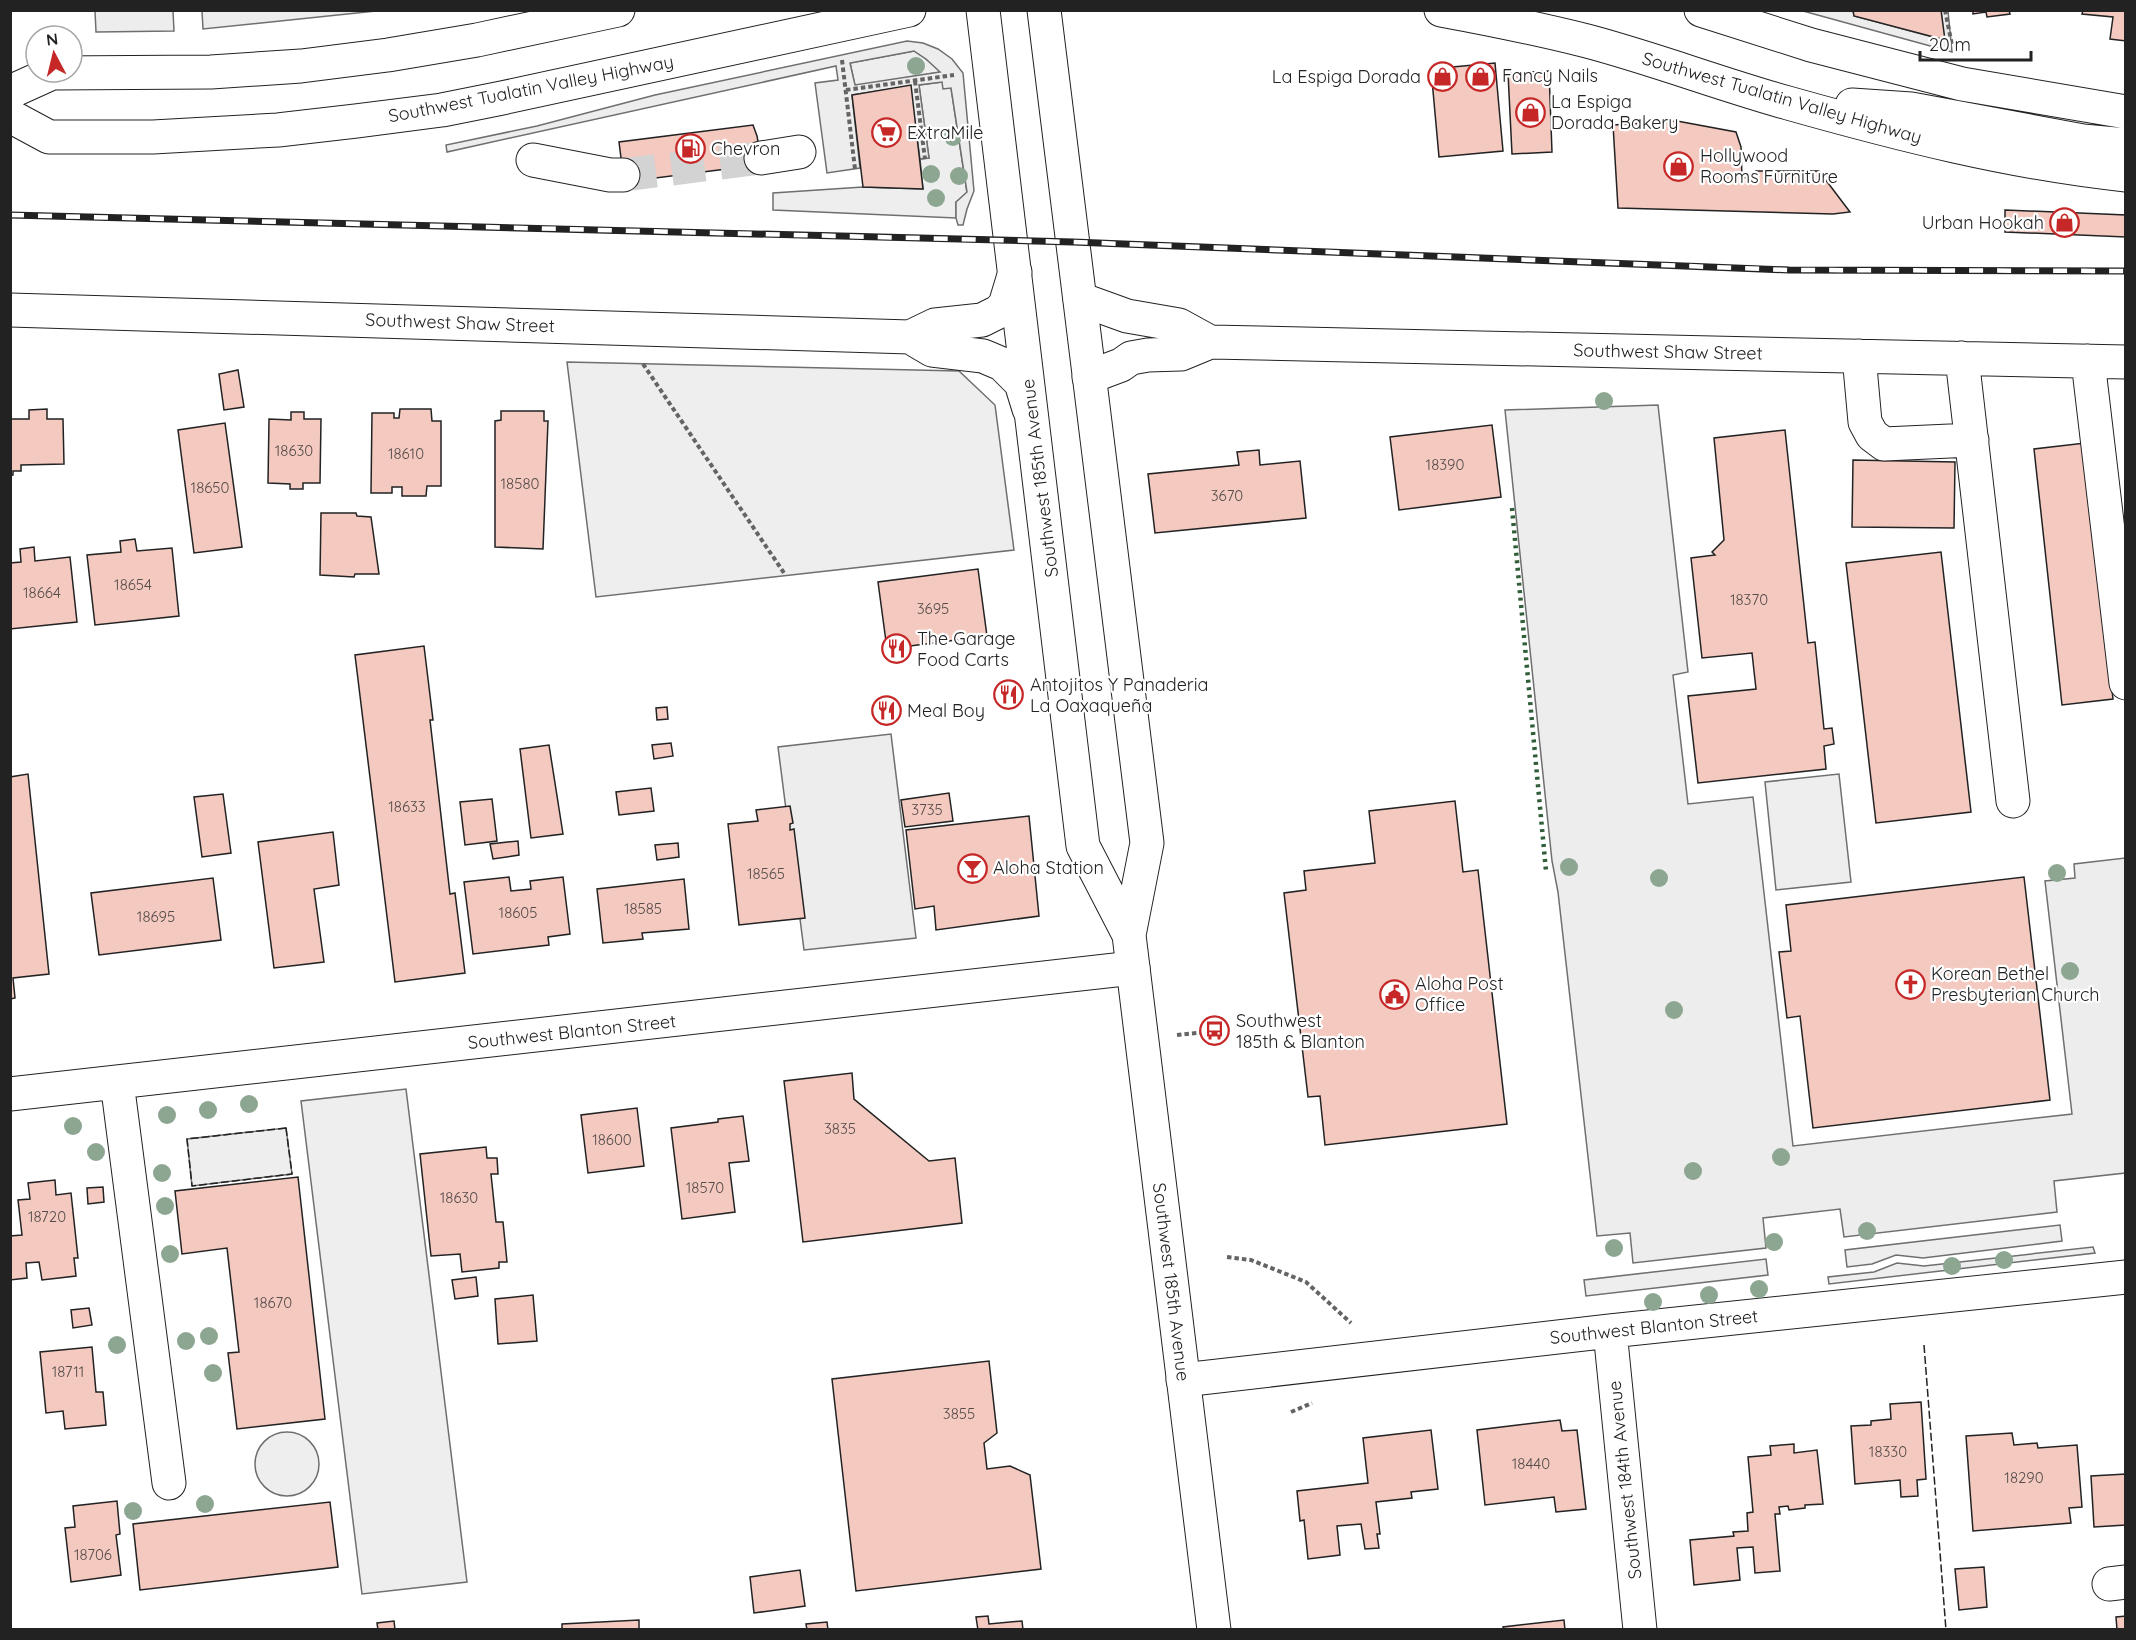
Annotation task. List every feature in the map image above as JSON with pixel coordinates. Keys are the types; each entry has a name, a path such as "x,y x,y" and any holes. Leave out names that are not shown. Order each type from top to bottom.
{"main road":[{"path":"10,92 52,72 200,72 301,66 455,44 618,10"},
{"name":"Southwest Tualatin Valley Highway","path":"10,116 49,137 153,137 278,130 357,121 433,111 502,98 909,10"},
{"name":"Southwest 185th Avenue","path":"983,10 1083,846 1129,935"},
{"name":"Southwest 185th Avenue","path":"1044,10 1147,843 1129,935 1214,1629"},
{"name":"Southwest Tualatin Valley Highway","path":"1441,10 1514,23 1589,42 1799,106 1910,135 2038,163 2126,175"},
{"path":"1701,10 1811,45 1962,84 2126,112"},
{"path":"1799,106 1856,105 1911,109 2083,141 2126,146"},
{"path":"759,147 796,141"},
{"path":"533,160 622,165"},
{"name":"Southwest Shaw Street","path":"10,309 910,337 935,325 982,320 999,312 1005,305 1015,272"},
{"name":"Southwest Shaw Street","path":"1080,299 1127,316 1179,325 1210,342"},
{"name":"Southwest Shaw Street","path":"910,337 932,350 983,356 1002,364 1021,383 1033,425"},
{"name":"Southwest Shaw Street","path":"1089,377 1120,365 1131,358 1181,354 1210,342 2126,362"},
{"path":"1859,356 1865,422 1872,435 1884,444 1972,440"},
{"path":"1962,358 2013,801"},
{"path":"2088,361 2126,683"},
{"name":"Southwest Blanton Street","path":"10,1094 1133,968"},
{"path":"117,1082 169,1483"},
{"name":"Southwest Blanton Street","path":"1183,1380 1610,1331 2126,1277"},
{"name":"Southwest 184th Avenue","path":"1610,1331 1640,1629"}],"path":[{"path":"1945,10 1952,47"},
{"path":"842,59 855,169"},
{"path":"846,90 955,75"},
{"path":"915,81 925,159"},
{"path":"620,328 784,573"},
{"path":"1227,1257 1251,1260 1306,1282 1351,1323"}],"shaded area":[{"path":"202,10 376,11 203,29"},
{"path":"95,11 173,11 174,31 96,32"},
{"path":"1803,11 1853,11 1854,16 1944,40 1941,11 1948,11 1952,52"},
{"path":"907,41 923,43 938,49 952,59 963,73 974,191 963,225 958,225 956,202 967,192 951,88 943,89 942,82 919,85 929,158 920,159 910,86 852,95 860,168 827,173 815,83 838,80 836,66 447,152 446,145 537,126 655,95","holes":["914,51 940,72 855,85 850,63"]},
{"path":"914,51 941,72 855,86 850,63"},
{"path":"942,82 951,88 967,193 956,202 956,218 773,210 773,193 863,187 923,189 920,159 929,158 919,85"},
{"path":"567,362 959,371 995,405 1014,550 596,597"},
{"path":"1658,405 1688,672 1673,675 1688,804 1753,797 1793,1146 2072,1114 2045,881 2075,878 2074,864 2125,858 2125,1173 2054,1181 2057,1212 1844,1237 1840,1209 1763,1218 1766,1248 1633,1263 1630,1233 1597,1236 1558,892 1552,861 1505,410"},
{"path":"891,734 916,938 804,950 778,747"},
{"path":"1839,774 1851,882 1776,890 1765,782"},
{"path":"406,1089 467,1582 362,1594 301,1101"},
{"path":"286,1128 292,1174 192,1186 187,1139"},
{"path":"2060,1225 2062,1241 1923,1258 1896,1255 1872,1264 1847,1267 1845,1250"},
{"path":"2093,1247 2095,1253 1829,1284 1828,1277 1874,1272 1897,1263 1924,1266"},
{"path":"1766,1259 1768,1275 1586,1296 1584,1280"},
{"path":"287,1432 305,1438 313,1446 319,1464 313,1482 305,1490 287,1496 269,1490 261,1482 255,1464 261,1446 269,1438"}],"building":[{"path":"1853,10 1941,10 1945,40 1854,16"},
{"path":"1973,10 2009,10 2010,14 1987,17 1986,12 1973,14"},
{"path":"2083,10 2126,10 2126,41 2110,39 2113,17 2082,14"},
{"path":"1495,63 1503,151 1439,157 1431,69"},
{"name":"La Espiga Dorada Bakery","path":"1549,71 1552,152 1512,154 1508,73"},
{"name":"ExtraMile","path":"911,85 923,189 863,187 852,95"},
{"name":"Hollywood Rooms Furniture","path":"1677,121 1736,132 1741,147 1742,178 1757,177 1756,171 1819,171 1850,212 1833,214 1618,208 1613,125"},
{"name":"Chevron","path":"753,125 761,158 758,165 624,182 619,142"},
{"name":"Urban Hookah","path":"2005,210 2126,215 2126,237 2005,232"},
{"path":"238,370 244,407 224,410 219,374"},
{"path":"47,409 47,419 63,419 64,464 21,465 21,471 13,471 13,475 10,476 11,419 29,419 29,410"},
{"path":"400,409 431,409 432,421 441,421 441,486 427,486 426,496 402,496 402,487 392,487 392,493 371,493 372,413 394,413 394,418 399,418"},
{"path":"501,411 544,411 544,421 548,421 543,549 495,547 495,421 501,420"},
{"path":"291,412 304,412 304,419 321,419 320,483 303,483 303,489 290,489 290,484 268,483 269,419 291,420"},
{"path":"225,423 242,547 194,553 178,430"},
{"path":"1492,425 1501,497 1399,510 1390,437"},
{"path":"1785,430 1808,643 1815,642 1824,729 1832,728 1834,744 1824,746 1826,769 1698,783 1688,696 1756,689 1752,653 1702,658 1691,558 1715,555 1712,552 1724,540 1714,438"},
{"path":"2085,443 2113,699 2062,705 2034,449"},
{"path":"1259,450 1260,465 1300,461 1306,518 1155,533 1148,474 1239,465 1237,452"},
{"path":"1853,460 1955,462 1954,528 1852,527"},
{"path":"321,513 356,513 357,516 371,517 379,574 355,574 354,577 320,575"},
{"path":"135,539 137,551 172,548 179,616 95,625 87,555 121,552 120,541"},
{"path":"34,547 35,561 70,557 77,622 10,629 10,563 21,562 20,549"},
{"path":"1941,552 1971,812 1876,823 1846,563"},
{"path":"978,569 987,636 887,649 878,582"},
{"path":"424,646 450,894 455,893 465,973 395,982 355,655"},
{"path":"667,707 668,719 657,720 656,708"},
{"path":"671,743 673,756 654,759 652,745"},
{"path":"549,745 563,834 531,838 520,749"},
{"path":"28,774 49,974 13,978 15,998 10,999 10,777"},
{"path":"651,788 654,811 619,815 616,792"},
{"path":"949,793 953,821 905,827 901,800"},
{"path":"223,794 231,853 202,857 194,797"},
{"path":"492,799 497,841 465,845 460,802"},
{"name":"Aloha Post Office","path":"1455,801 1463,872 1478,870 1507,1124 1325,1145 1320,1096 1308,1097 1284,893 1306,890 1304,871 1375,863 1369,811"},
{"path":"790,806 793,823 790,824 790,830 794,829 805,918 739,925 728,824 758,821 756,810"},
{"name":"Aloha Station","path":"1029,816 1039,916 936,930 934,906 915,909 906,830"},
{"path":"333,832 339,885 314,889 324,962 274,968 258,842"},
{"path":"518,841 519,855 493,859 490,844"},
{"path":"678,843 679,857 657,860 655,845"},
{"path":"509,877 511,891 531,889 530,881 563,877 570,934 548,937 549,945 473,954 464,882"},
{"name":"Korean Bethel Presbyterian Church","path":"2024,877 2050,1100 1813,1128 1800,1016 1787,1018 1779,952 1791,951 1786,905"},
{"path":"213,878 221,940 99,955 91,893"},
{"path":"684,879 689,929 642,933 643,939 603,943 597,889"},
{"path":"852,1073 854,1099 929,1161 955,1158 962,1223 803,1242 784,1081"},
{"path":"637,1108 644,1166 588,1173 581,1115"},
{"path":"743,1116 749,1161 729,1163 735,1212 682,1219 671,1128 718,1122 718,1119"},
{"path":"486,1147 487,1158 497,1158 498,1174 491,1174 496,1222 503,1222 507,1262 499,1262 499,1268 462,1272 460,1254 431,1256 420,1154"},
{"path":"298,1177 325,1419 237,1429 228,1353 239,1352 227,1248 182,1254 175,1191"},
{"path":"55,1180 56,1195 71,1193 78,1258 74,1258 76,1276 42,1280 39,1262 26,1263 27,1278 10,1280 10,1236 22,1235 18,1200 30,1199 28,1183"},
{"path":"103,1187 104,1202 88,1204 87,1188"},
{"path":"476,1277 478,1296 455,1299 452,1280"},
{"path":"533,1295 537,1341 498,1344 495,1299"},
{"path":"89,1308 92,1325 73,1328 71,1310"},
{"path":"92,1347 96,1392 103,1392 106,1425 65,1429 63,1411 46,1413 40,1352"},
{"path":"989,1361 997,1433 984,1443 987,1469 1010,1466 1030,1475 1041,1569 856,1591 832,1379"},
{"path":"1921,1402 1926,1479 1917,1480 1918,1496 1901,1497 1900,1480 1855,1484 1851,1426 1871,1425 1871,1421 1891,1419 1890,1404"},
{"path":"1560,1420 1562,1431 1577,1430 1586,1509 1556,1512 1554,1497 1485,1505 1477,1430"},
{"path":"1431,1430 1438,1489 1411,1492 1412,1498 1376,1502 1380,1534 1377,1534 1379,1548 1365,1549 1361,1524 1337,1526 1340,1555 1308,1559 1304,1520 1300,1521 1297,1491 1368,1483 1363,1438"},
{"path":"2012,1433 2014,1445 2037,1443 2038,1448 2077,1445 2082,1507 2069,1508 2071,1523 1973,1531 1966,1436"},
{"path":"1794,1444 1794,1453 1817,1450 1823,1504 1805,1505 1805,1508 1789,1510 1788,1506 1779,1507 1780,1514 1775,1514 1780,1571 1755,1573 1753,1547 1737,1548 1740,1580 1694,1585 1690,1540 1734,1536 1733,1532 1748,1531 1747,1513 1753,1512 1748,1457 1771,1455 1770,1446"},
{"path":"2126,1474 2126,1525 2094,1527 2091,1476"},
{"path":"117,1501 120,1534 116,1535 121,1575 71,1582 65,1528 75,1527 73,1506"},
{"path":"330,1502 338,1567 140,1590 133,1524"},
{"path":"1984,1567 1987,1607 1959,1610 1955,1569"},
{"path":"800,1570 805,1606 754,1613 750,1577"},
{"path":"988,1616 989,1624 1022,1621 1023,1630 978,1630 976,1617"},
{"path":"2126,1616 2126,1630 2117,1630 2116,1617"},
{"path":"639,1620 639,1630 562,1630 562,1624"},
{"path":"1564,1620 1565,1630 1504,1630 1503,1627"},
{"path":"394,1621 395,1630 378,1630 377,1623"},
{"path":"827,1622 828,1630 807,1630 806,1624"}],"tunnel":[{"path":"623,175 761,158"}],"railway":[{"path":"10,215 1073,242 1789,270 2126,271"}],"hedge":[{"path":"1512,508 1546,871"}],"fence":[{"path":"286,1128 292,1174 192,1186 187,1139 286,1128"},
{"path":"1924,1345 1946,1630"}],"place":[{"name":"Fancy Nails","path":"1481,76"},
{"name":"La Espiga Dorada","path":"1442,77"},
{"name":"La Espiga Dorada Bakery","path":"1530,112"},
{"name":"ExtraMile","path":"886,133"},
{"name":"Chevron","path":"690,149"},
{"name":"Hollywood Rooms Furniture","path":"1679,166"},
{"name":"Urban Hookah","path":"2065,223"},
{"name":"The Garage Food Carts","path":"896,649"},
{"name":"Antojitos Y Panaderia La Oaxaqueña","path":"1009,695"},
{"name":"Meal Boy","path":"886,711"},
{"name":"Aloha Station","path":"972,868"},
{"name":"Korean Bethel Presbyterian Church","path":"1910,984"},
{"name":"Aloha Post Office","path":"1394,994"},
{"name":"Southwest 185th & Blanton","path":"1215,1031"}]}
